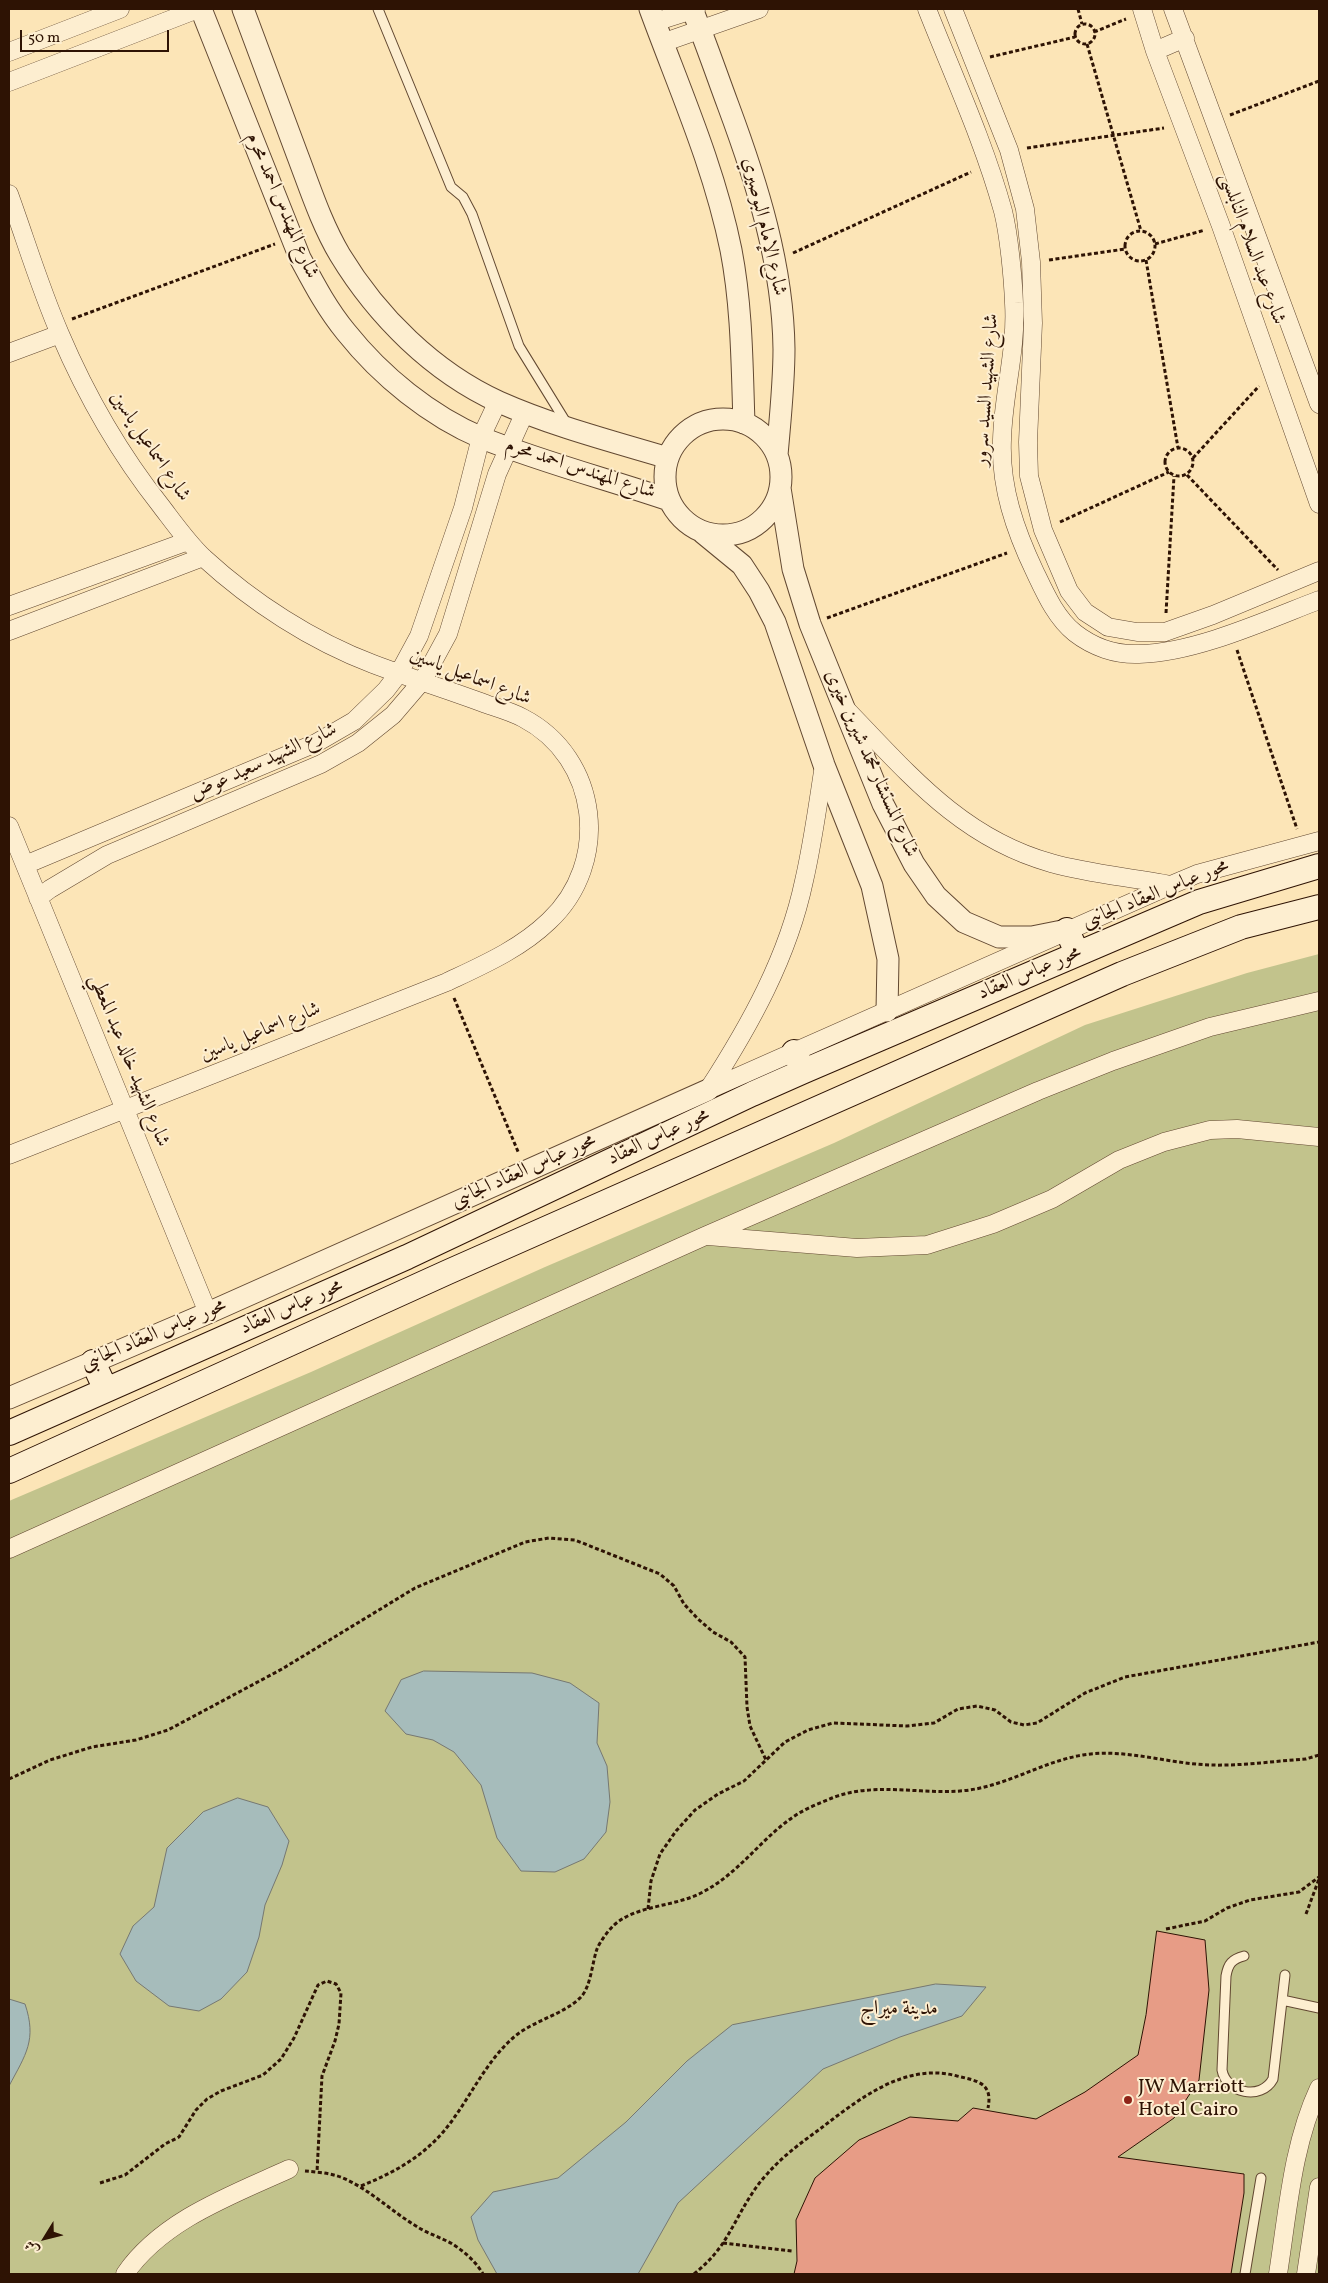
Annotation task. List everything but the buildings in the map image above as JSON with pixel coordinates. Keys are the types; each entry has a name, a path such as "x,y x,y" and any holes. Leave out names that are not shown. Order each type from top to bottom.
{"main road":[{"name":"محور عباس العقاد","path":"9,1433 442,1241 752,1094 799,1061 1077,953 1199,902 1319,866"},
{"name":"محور عباس العقاد","path":"9,1471 383,1301 1122,974 1241,927 1319,907"},
{"path":"1067,930 1077,953"},
{"path":"442,1241 437,1246 435,1259 438,1265 448,1272"},
{"path":"354,1281 363,1288 380,1289 384,1295 383,1301"},
{"path":"93,1362 106,1390"}],"street":[{"path":"9,52 120,9"},
{"path":"9,82 199,9"},
{"name":"شارع المهندس احمد محرم","path":"199,9 300,258 320,296 346,332 375,364 408,393 443,417 481,437 669,500"},
{"name":"شارع المهندس احمد محرم","path":"243,9 324,223 358,283 380,310 430,358 458,379 498,401 570,429 668,458"},
{"path":"653,15 693,9"},
{"name":"شارع الإمام البوصيري","path":"693,9 746,152 761,200 774,262 784,347 783,395 777,455"},
{"path":"662,43 759,9"},
{"name":"شارع الشهيد السيد سرور","path":"927,9 988,164 1004,214 1014,302 1014,351 1002,439 1003,477 1008,505 1023,547 1050,604 1074,632 1105,650 1138,654 1173,650 1232,633 1319,600"},
{"name":"شارع الشهيد السيد سرور","path":"953,9 1009,150 1024,209 1031,262 1033,323 1028,476 1042,530 1069,591 1085,612 1108,627 1137,632 1165,632 1291,583 1319,570"},
{"name":"شارع عبد السلام النابلسى","path":"1173,9 1319,404"},
{"name":"شارع عبد السلام النابلسى","path":"1143,10 1155,51 1221,226 1319,504"},
{"name":"شارع الإمام البوصيري","path":"653,15 707,161 731,250 738,295 742,341 744,423"},
{"path":"1155,51 1184,38"},
{"name":"شارع اسماعيل ياسين","path":"9,194 58,329 100,415 138,477 188,541 203,557 241,589 282,617 325,642 370,663 423,680 524,718 551,738 572,764 586,795 590,829 586,862 572,894 551,920 503,955 446,982 9,1155"},
{"path":"1004,214 1024,209"},
{"path":"9,353 58,329"},
{"name":"شارع الشهيد سعيد عوض","path":"25,864 316,743 354,721 386,690 399,673 419,636 463,508 467,484 481,437 498,401"},
{"name":"شارع الشهيد سعيد عوض","path":"38,898 107,856 321,764 358,743 393,715 423,680 448,634 492,489 525,412"},
{"path":"721,420 744,423 758,432 777,455 780,488 775,503 765,517 752,528 728,535 703,532 683,519 669,500 665,486 668,458 675,444 685,432 698,424 721,420"},
{"name":"شارع المستشار محمد شيرين خيرى","path":"780,488 793,569 810,624 883,804 914,864 936,896 964,922 999,937 1032,937 1067,930"},
{"name":"شارع المستشار محمد شيرين خيرى","path":"703,532 742,565 759,591 775,622 824,764 872,886 888,959 887,1010"},
{"path":"9,606 188,541"},
{"path":"9,631 203,557"},
{"path":"69,584 77,605"},
{"path":"844,707 916,781 955,816 986,837 1020,853 1051,864 1171,885"},
{"path":"708,1090 740,1041 762,999 788,937 804,882 824,764"},
{"name":"شارع الشهيد خالد عبد المعطي","path":"9,826 208,1313"},
{"name":"محور عباس العقاد الجانبى","path":"9,1398 208,1313 708,1090 799,1061 887,1010 1171,885 1197,874 1311,842"},
{"path":"9,1549 705,1236 1038,1091 1112,1061 1210,1027 1319,1001"},
{"path":"705,1236 857,1248 927,1245 993,1224 1052,1199 1119,1160 1164,1142 1210,1130 1237,1129 1319,1137"},
{"path":"1278,2274 1298,2148 1306,2120 1319,2088"},
{"path":"125,2274 156,2241 201,2210 289,2169"},
{"path":"1306,2274 1319,2188"}],"lane":[{"path":"378,9 450,187 463,197 472,214 519,346 570,429"},
{"path":"1244,1956 1230,1963 1226,1976 1222,2070 1224,2078 1235,2089 1255,2092 1263,2090 1273,2079 1285,1975"},
{"path":"1282,2000 1319,2008"},
{"path":"1244,2274 1261,2178"}],"path":[{"path":"1078,9 1082,24"},
{"path":"1094,32 1143,10"},
{"path":"1082,24 1092,28 1094,32 1094,37 1087,44"},
{"path":"1082,24 1075,32 1075,37 1077,41 1087,44"},
{"path":"974,61 1075,37"},
{"path":"1087,44 1140,231"},
{"path":"1215,120 1319,81"},
{"path":"1009,150 1182,126"},
{"path":"774,262 988,164"},
{"path":"1155,244 1221,226"},
{"path":"1146,260 1133,260 1125,249 1128,236 1140,231 1147,233 1155,244 1154,250 1146,260 1178,448"},
{"path":"58,329 292,238"},
{"path":"1031,262 1125,249"},
{"path":"1193,458 1272,371"},
{"path":"1184,449 1193,458 1194,464 1187,475 1174,476 1169,472 1165,460 1172,450 1184,449"},
{"path":"1042,530 1169,472"},
{"path":"1187,475 1291,583"},
{"path":"1165,632 1174,476"},
{"path":"810,624 1023,547"},
{"path":"1232,633 1311,842"},
{"path":"446,982 526,1171"},
{"path":"9,1779 50,1760 84,1750 136,1740 168,1730 282,1669 415,1588 525,1542 549,1538 574,1540 591,1545 660,1574 674,1586 684,1604 698,1619 714,1632 731,1642 745,1657 747,1707 750,1726 766,1760"},
{"path":"648,1910 650,1881 660,1854 676,1831 695,1810 718,1794 744,1781 785,1742 808,1730 833,1723 907,1726 934,1723 958,1710 977,1706 996,1710 1011,1722 1024,1726 1037,1723 1085,1693 1125,1677 1319,1642"},
{"path":"361,2186 392,2173 420,2154 445,2130 488,2068 514,2037 530,2025 568,2006 583,1995 598,1946 614,1925 636,1912 700,1893 735,1871 764,1841 797,1814 834,1797 876,1789 962,1791 1005,1782 1082,1755 1118,1752 1211,1765 1306,1759 1319,1755"},
{"path":"1306,1914 1319,1878"},
{"path":"1166,1929 1205,1921 1227,1908 1250,1900 1299,1892 1319,1878"},
{"path":"100,2183 126,2175 165,2144 179,2137 196,2110 207,2099 220,2091 262,2075 281,2059 294,2038 318,1985 327,1981 336,1984 341,1993 339,2024 322,2076 317,2172"},
{"path":"694,2274 723,2243 743,2205 768,2173 797,2146 863,2096 884,2085 907,2078 930,2074 953,2075 976,2080 986,2086 990,2097 988,2108"},
{"path":"289,2169 340,2176 361,2186 379,2202 417,2227 435,2238 452,2244 477,2264 483,2274"},
{"path":"723,2243 792,2251"}],"green space":[{"path":"1319,954 1319,2274 9,2274 9,1501 311,1372 545,1267 834,1143 1085,1025 1247,973"}],"shaded area":[{"path":"424,1671 532,1673 570,1683 599,1703 597,1743 607,1766 610,1802 606,1832 584,1859 555,1872 521,1871 497,1838 481,1785 454,1752 433,1740 406,1734 385,1711 401,1680"},
{"path":"238,1798 268,1807 289,1841 282,1865 265,1905 259,1937 247,1972 221,1999 199,2011 169,2006 136,1981 120,1954 133,1926 154,1907 167,1848 203,1812"},
{"path":"936,1984 986,1987 962,2016 900,2037 823,2069 678,2203 638,2274 497,2274 478,2240 471,2217 493,2192 558,2178 626,2122 687,2061 732,2025"},
{"path":"9,1999 25,2004 30,2037 25,2055 9,2086"}],"place":[{"name":"JW Marriott Hotel Cairo","path":"1128,2100"}],"district":[{"name":"مدينة ميراج","path":"899,2010"}]}
